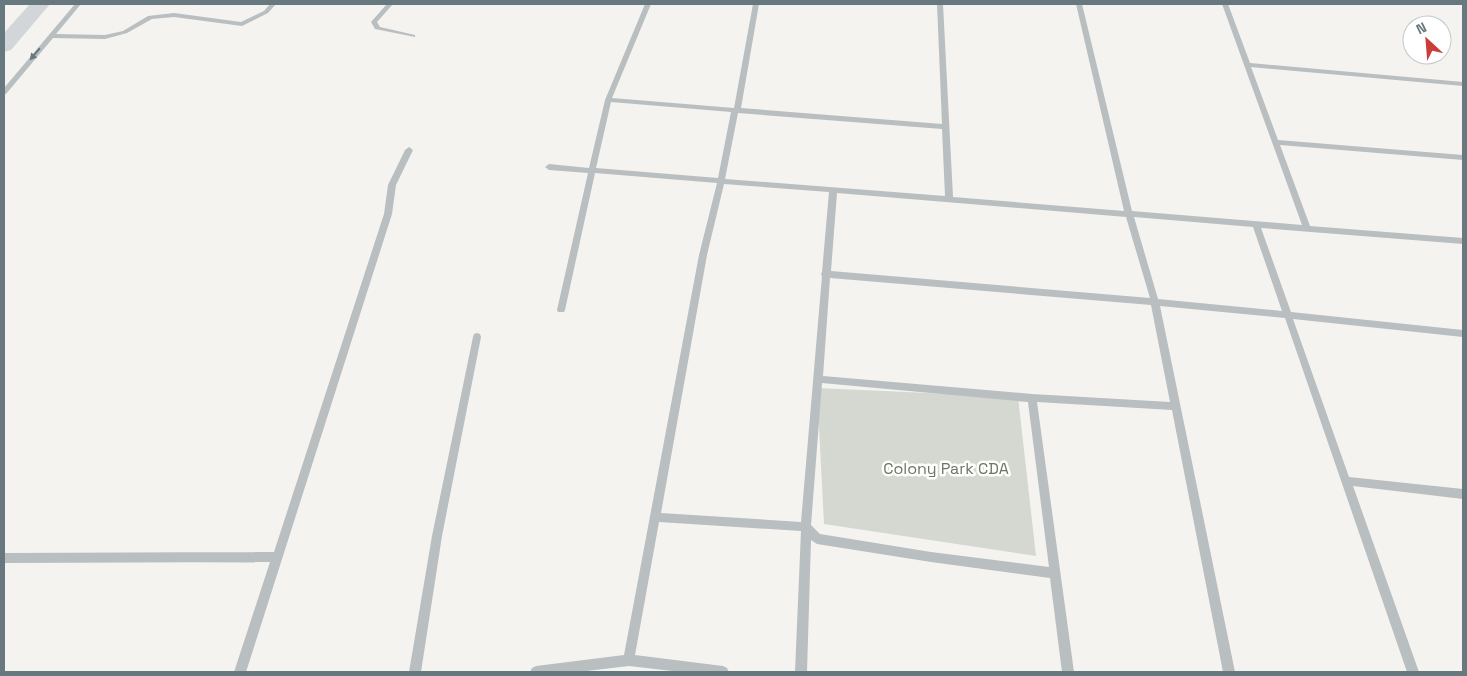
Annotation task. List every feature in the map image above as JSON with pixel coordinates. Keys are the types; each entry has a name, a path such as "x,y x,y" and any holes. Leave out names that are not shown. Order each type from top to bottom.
{"highway":[{"path":"4,46 40,4"}],"street":[{"path":"4,92 78,4"},
{"path":"50,36 105,36 125,32 150,17 174,15 242,24 266,12 273,4"},
{"path":"390,4 374,22 377,28 413,36"},
{"path":"561,310 608,100 648,4"},
{"path":"629,660 703,255 721,181 734,110 737,110 756,4"},
{"path":"940,4 949,200"},
{"path":"1079,4 1129,215 1155,302 1229,672"},
{"path":"1225,4 1307,229"},
{"path":"1247,65 1463,84"},
{"path":"608,100 946,127"},
{"path":"1275,142 1463,157"},
{"path":"240,672 388,214 392,185 409,150"},
{"path":"549,167 1463,241"},
{"path":"801,672 806,526 833,190"},
{"path":"1256,225 1413,672"},
{"path":"825,274 1155,302 1463,333"},
{"path":"416,672 436,536 476,337"},
{"path":"818,379 1032,398 1176,406"},
{"path":"1032,398 1068,672"},
{"path":"1346,481 1463,494"},
{"path":"655,517 806,526 817,539 931,557 1054,573"},
{"path":"4,558 277,557"},
{"path":"536,672 629,660 723,672"}],"green space":[{"name":"Colony Park CDA","path":"817,388 1018,397 1036,556 824,524"}]}
